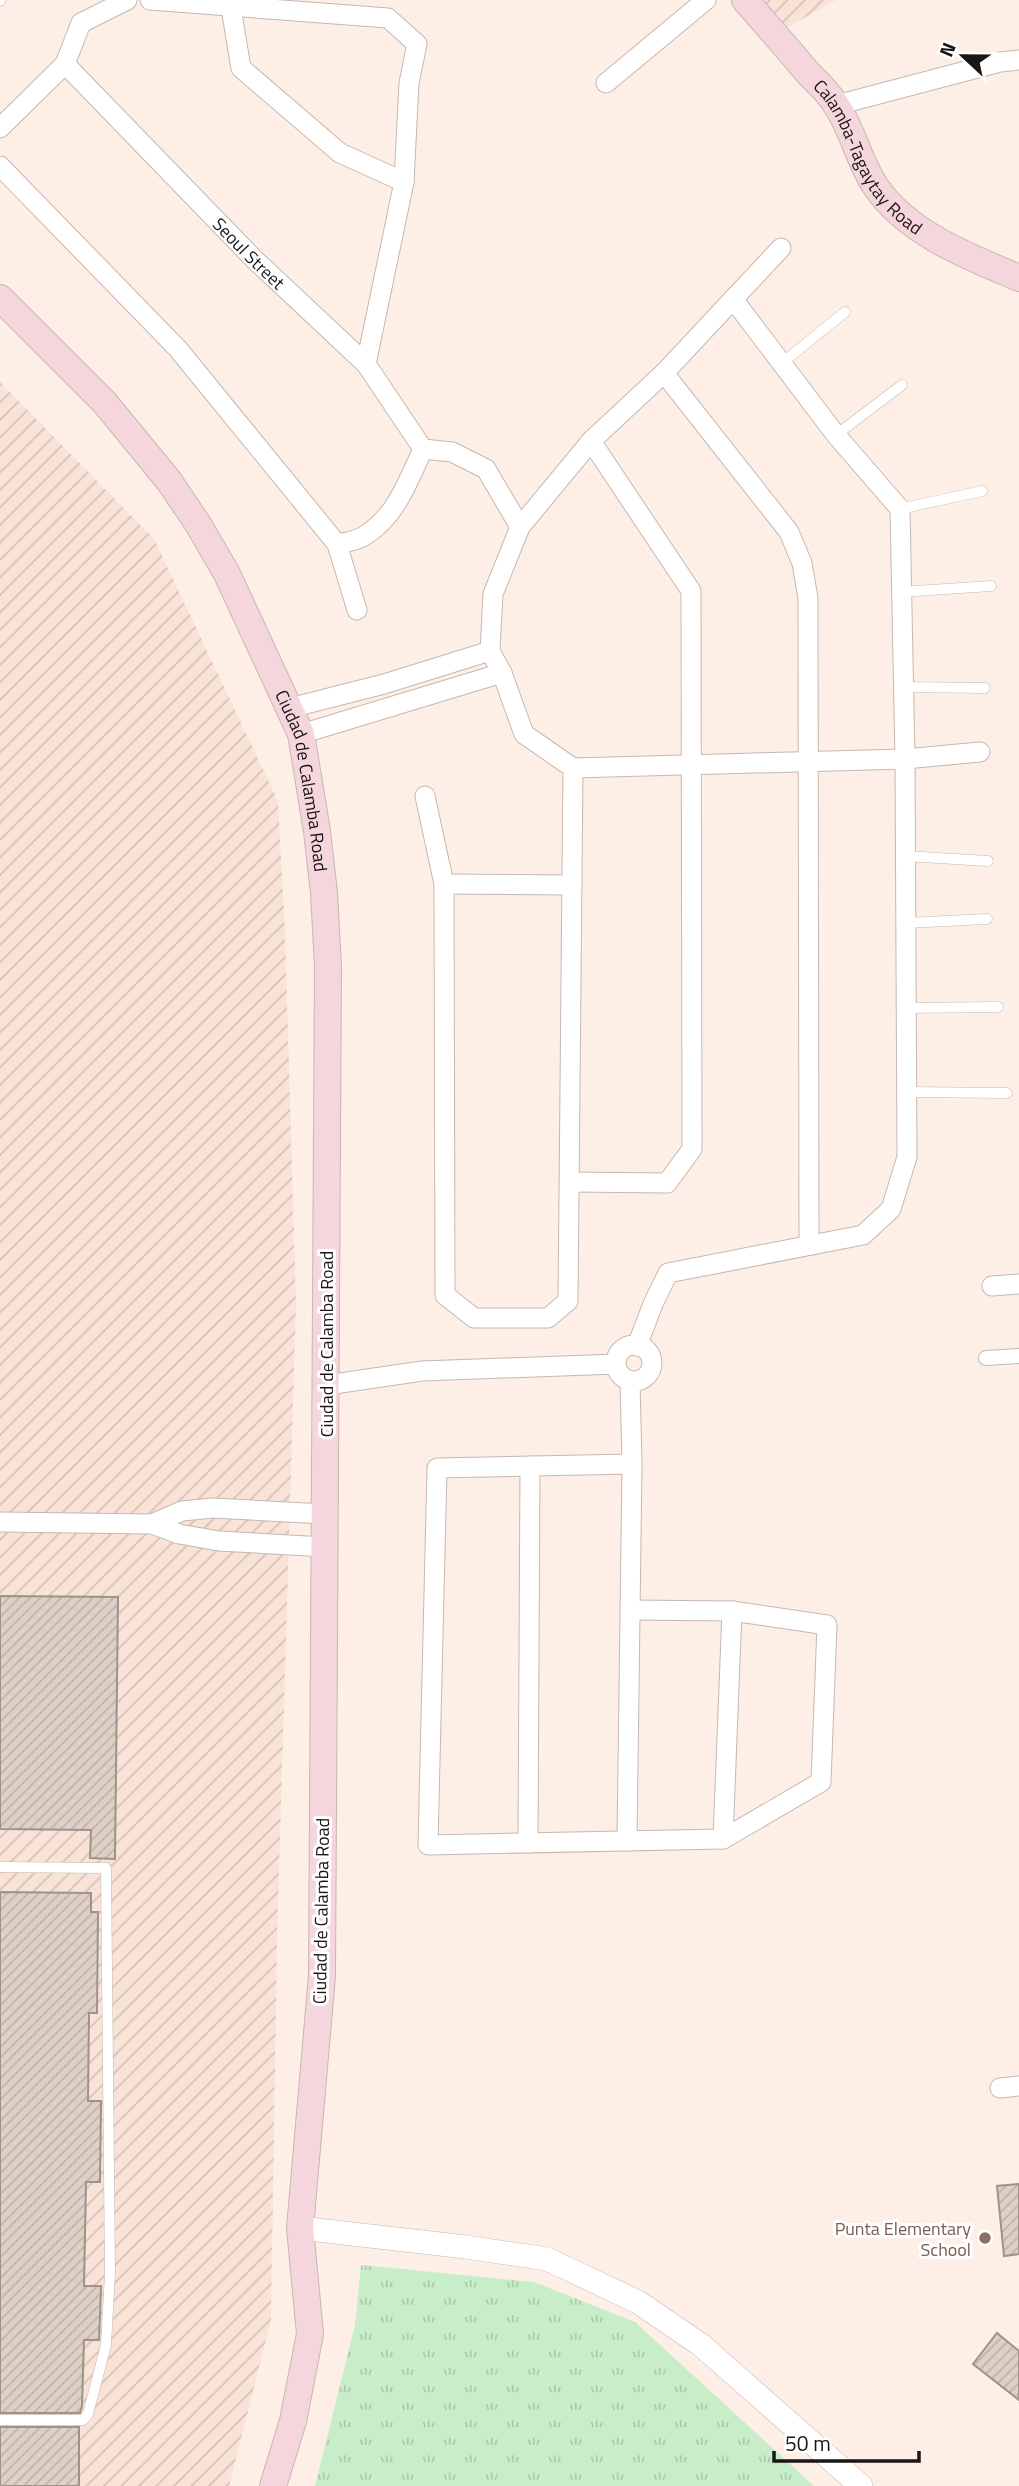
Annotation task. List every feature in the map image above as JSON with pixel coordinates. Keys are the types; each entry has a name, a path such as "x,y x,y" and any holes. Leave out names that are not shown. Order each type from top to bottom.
{"main road":[{"name":"Calamba-Tagaytay Road","path":"745,0 836,105 876,187 900,213 914,225 973,259 1019,278"},
{"name":"Ciudad de Calamba Road","path":"0,298 105,403 169,481 198,524 227,574 301,734 317,831 328,966 322,1976 300,2228 310,2334 293,2421 273,2486"}],"street":[{"path":"0,128 65,64 81,23 127,0"},
{"path":"150,0 388,18 417,44 409,83 404,182 366,364"},
{"path":"606,83 706,0"},
{"path":"231,8 241,68 340,153 404,182"},
{"path":"836,105 1000,62 1019,60"},
{"name":"Seoul Street","path":"65,64 254,258 366,364 422,449"},
{"path":"0,166 177,349 338,544 357,610"},
{"path":"781,248 664,373 591,441 520,527 493,594 490,651 502,673 524,734 573,768 905,759 980,752"},
{"path":"637,1346 668,1273 863,1235 891,1209 908,1157 901,509 836,435 733,299"},
{"path":"664,373 789,532 802,563 807,598 809,1245"},
{"path":"570,1182 667,1183 692,1149 691,591 591,441"},
{"path":"338,544 363,537 385,520 401,495 422,449 452,452 486,469 520,527"},
{"path":"290,708 384,684 490,651"},
{"path":"301,734 502,673"},
{"path":"425,796 444,884 445,1295 474,1318 548,1318 568,1301 573,768"},
{"path":"444,884 572,885"},
{"path":"992,1286 1019,1284"},
{"path":"629,1346 637,1346 650,1355 650,1370 638,1381 630,1381 623,1378 616,1364 617,1356 629,1346"},
{"path":"986,1358 1019,1356"},
{"path":"327,1385 422,1371 616,1364"},
{"path":"627,1841 632,1464 630,1381"},
{"path":"630,1610 732,1611 827,1625 821,1782 723,1839 428,1844 437,1468 632,1464"},
{"path":"528,1843 530,1466"},
{"path":"152,1524 182,1511 213,1508 325,1514"},
{"path":"0,1522 152,1524 179,1534 219,1541 325,1547"},
{"path":"723,1839 732,1611"},
{"path":"300,2228 547,2259 638,2302 701,2345 861,2486"}],"lane":[{"path":"782,363 845,312"},
{"path":"836,435 902,385"},
{"path":"901,509 982,491"},
{"path":"901,592 991,586"},
{"path":"903,687 985,688"},
{"path":"905,856 988,860"},
{"path":"906,923 987,919"},
{"path":"906,1008 999,1007"},
{"path":"907,1092 1007,1093"},
{"path":"0,1867 106,1868 110,2259 106,2345 88,2414 83,2420 0,2420"}],"shaded area":[{"path":"751,0 836,0 778,33"},
{"path":"0,382 154,539 278,801 285,935 296,1304 277,1939 271,2320 229,2486 0,2486"}],"green space":[{"path":"361,2265 534,2282 635,2322 814,2486 315,2486 355,2325"}],"building":[{"path":"0,1596 118,1597 115,1859 90,1858 91,1830 0,1829"},
{"path":"0,1892 91,1893 91,1912 98,1912 97,2013 89,2013 88,2101 101,2101 100,2182 86,2182 84,2286 101,2286 100,2316 99,2340 84,2340 80,2413 0,2413"},
{"path":"1019,2184 1019,2254 1004,2256 997,2186"},
{"path":"997,2333 1019,2351 1019,2400 973,2364"},
{"path":"0,2427 79,2427 79,2486 0,2486"}],"place":[{"name":"Punta Elementary School","path":"985,2238"}]}
